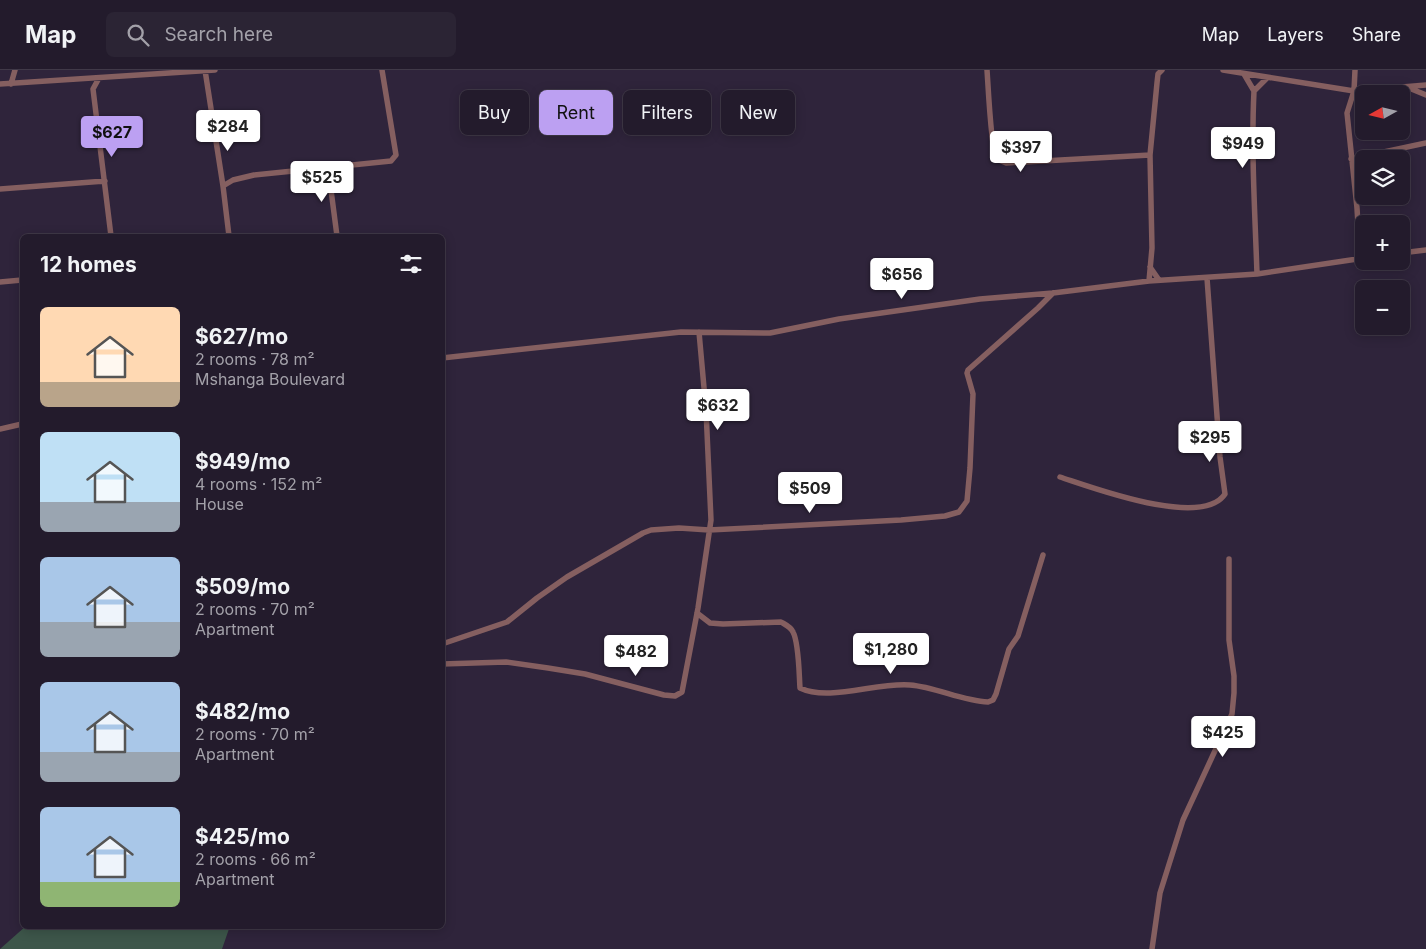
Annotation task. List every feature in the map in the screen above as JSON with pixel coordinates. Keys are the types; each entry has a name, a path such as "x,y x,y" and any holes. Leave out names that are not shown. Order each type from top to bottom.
{"street":[{"path":"11,84 15,70"},
{"path":"205,70 229,234"},
{"path":"0,84 215,70"},
{"path":"223,186 233,180 254,176 391,161 396,155 382,70"},
{"path":"987,70 988,97 995,153 1002,161 1006,163 1150,156"},
{"path":"1223,70 1354,91"},
{"path":"1355,70 1354,91 1347,113 1357,215"},
{"path":"1149,281 1152,248 1150,156 1159,71"},
{"path":"1244,74 1254,91 1252,136 1257,274"},
{"path":"99,78 93,89 111,234"},
{"path":"1254,91 1267,78"},
{"path":"83,79 93,89"},
{"path":"1410,87 1426,85"},
{"path":"1410,88 1426,95"},
{"path":"1351,159 1426,143"},
{"path":"328,167 337,234"},
{"path":"0,189 105,180"},
{"path":"1410,252 1426,250"},
{"path":"445,358 681,332 770,333 838,319 961,302 1149,281 1257,274 1355,259"},
{"path":"1150,267 1160,280"},
{"path":"1060,477 1123,498 1157,505 1201,507 1215,503 1225,494 1220,457 1207,278"},
{"path":"0,282 20,280"},
{"path":"445,643 507,622 567,577 642,533 651,530 709,530 902,520 945,516 959,512 967,501 970,468 973,394 967,374 968,370 1053,293"},
{"path":"445,664 506,662 585,674 664,695 675,696 684,689 708,541 711,505 707,420 699,332"},
{"path":"0,429 20,424"},
{"path":"698,529 708,541"},
{"path":"694,630 710,623 781,622 793,630 796,638 800,688 808,692 856,691 872,687 911,685 988,702 996,694 1010,649 1018,636 1043,555"},
{"path":"1152,949 1160,893 1183,820 1232,714 1234,676 1229,640 1228,559"},
{"path":"697,613 710,623"}],"green space":[{"path":"23,929 229,929 222,949 0,949"}]}
